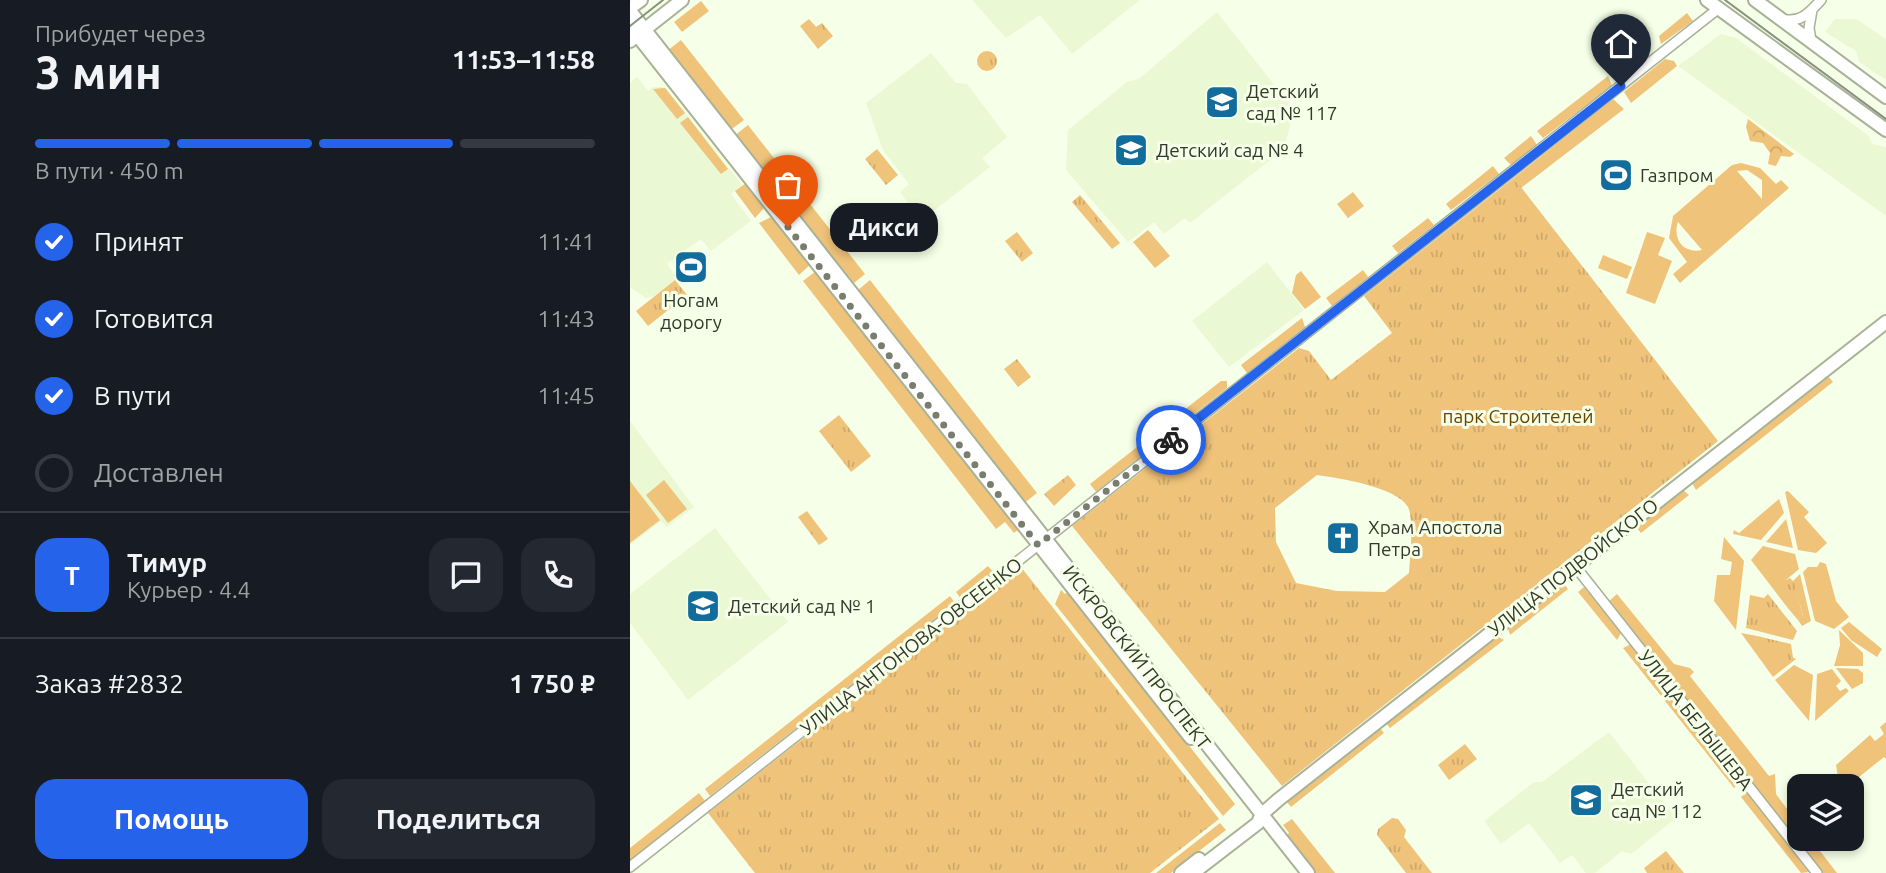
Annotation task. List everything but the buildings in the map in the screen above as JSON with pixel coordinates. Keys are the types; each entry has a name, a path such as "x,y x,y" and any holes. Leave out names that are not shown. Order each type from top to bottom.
{"street":[{"path":"630,10 641,0"},
{"path":"635,33 682,0"},
{"path":"1707,0 1886,130"},
{"path":"1755,0 1886,97"},
{"path":"1781,19 1797,20 1821,0"},
{"name":"УЛИЦА АНТОНОВА-ОВСЕЕНКО","path":"630,867 1719,8"},
{"name":"ИСКРОВСКИЙ ПРОСПЕКТ","path":"630,10 635,33 1042,543 1297,873"},
{"path":"1811,41 1809,28 1812,10"},
{"name":"УЛИЦА ПОДВОЙСКОГО","path":"1181,873 1257,818 1886,322"},
{"name":"УЛИЦА БЕЛЫШЕВА","path":"1575,566 1817,873"},
{"name":"ИСКРОВСКИЙ ПРОСПЕКТ","path":"1257,818 1308,873"},
{"name":"УЛИЦА ПОДВОЙСКОГО","path":"1194,873 1257,818"}],"shaded area":[{"path":"972,0 1140,0 1072,54 1040,15 1006,38"},
{"path":"1217,12 1294,110 1284,149 1190,223 1185,218 1164,234 1154,222 1128,242 1066,170 1068,130 1127,82 1139,79"},
{"path":"1835,19 1856,19 1886,39 1886,80 1859,62 1856,51 1825,32"},
{"path":"1721,34 1736,38 1869,136 1872,144 1886,147 1886,216 1678,66"},
{"path":"931,53 956,83 967,84 1007,137 982,158 990,167 922,220 900,192 909,184 883,150 866,103"},
{"path":"637,77 648,91 653,87 665,87 742,185 731,194 751,221 711,251 701,239 667,264 677,278 654,296 646,298 630,287 630,83"},
{"path":"1267,262 1304,310 1229,367 1192,321"},
{"path":"630,421 694,507 667,527 661,521 630,545"},
{"name":"Детский сад № 1","path":"715,528 788,622 688,700 630,623 630,594"},
{"name":"Детский сад № 112","path":"1609,732 1676,818 1631,854 1622,851 1595,873 1586,873 1572,855 1560,863 1529,823 1501,844 1484,821 1534,782 1542,782"}],"green space":[{"path":"701,1 709,11 682,32 674,22"},
{"path":"1687,13 1693,21 1661,44 1659,36"},
{"path":"809,19 816,27 822,23 833,36 818,49 800,26"},
{"path":"681,40 744,120 729,131 667,51"},
{"path":"1651,42 1647,58 1623,77 1619,76 1615,70"},
{"path":"983,51 991,51 997,61 991,71 983,71 977,65 977,57"},
{"path":"1665,59 1674,61 1677,66 1631,103 1624,92"},
{"path":"1608,76 1612,86 1543,138 1537,131"},
{"path":"665,88 685,113 677,119 653,89"},
{"path":"1613,99 1624,109 1521,188 1514,178"},
{"path":"688,117 728,169 721,174 680,123"},
{"path":"1748,119 1794,154 1790,157 1781,156 1776,166 1768,164 1770,153 1763,143 1750,141 1746,127"},
{"path":"748,125 865,274 854,283 734,136"},
{"path":"1531,136 1537,145 1511,165 1504,158"},
{"path":"877,149 898,175 886,185 865,159"},
{"path":"1741,163 1760,168 1776,184 1781,180 1789,188 1680,283 1673,274 1687,262 1669,238 1673,216 1732,165","holes":["1747,170 1762,180 1762,199 1737,171","1678,222 1702,250 1690,250 1681,244 1677,235"]},
{"path":"1493,166 1499,174 1451,210 1446,204"},
{"name":"парк Строителей","path":"1514,178 1718,441 1282,786 1072,526 1299,348 1309,351 1331,380 1392,333 1364,296","holes":["1317,475 1380,489 1402,500 1408,507 1411,529 1409,573 1385,592 1337,591 1296,583 1276,542 1275,508"]},
{"path":"746,183 765,207 755,218 735,191"},
{"path":"1353,192 1364,206 1348,218 1337,204"},
{"path":"1080,195 1120,243 1112,249 1072,202"},
{"path":"773,216 811,264 799,275 759,223"},
{"path":"1428,218 1434,225 1398,253 1392,246"},
{"path":"1148,230 1170,256 1155,268 1133,242"},
{"path":"1017,232 1033,253 1022,262 1005,241"},
{"path":"1647,232 1665,238 1658,255 1672,261 1655,304 1626,293"},
{"path":"1603,255 1632,267 1627,279 1598,268"},
{"path":"1363,270 1368,277 1332,306 1326,298"},
{"path":"816,271 1019,529 1014,533 1005,522 996,529 803,281"},
{"path":"1301,271 1321,297 1305,309 1292,293 1296,275"},
{"path":"675,280 687,295 648,326 636,311"},
{"path":"870,280 1037,493 1023,504 857,291"},
{"path":"1302,318 1305,327 1247,373 1241,365"},
{"path":"1017,359 1031,377 1018,387 1004,369"},
{"path":"1828,376 1833,382 1696,490 1692,483"},
{"path":"1221,381 1227,381 1227,388 1096,492 1090,484"},
{"path":"839,415 871,456 851,472 819,431"},
{"path":"1068,475 1076,485 1054,506 1044,494"},
{"path":"664,480 687,509 668,523 646,495"},
{"path":"630,481 660,520 630,543"},
{"path":"1683,490 1689,495 1641,533 1636,527"},
{"path":"1788,491 1809,512 1804,517 1827,543 1816,553 1798,550 1785,492"},
{"path":"1779,499 1784,513 1761,540 1733,534 1734,530 1739,533"},
{"path":"807,511 828,539 819,545 798,517"},
{"path":"1786,519 1793,548 1766,542"},
{"path":"1724,537 1744,561 1736,630 1714,601 1717,575 1730,575 1732,562 1721,559"},
{"path":"1763,546 1795,554 1799,569 1786,580 1791,604 1787,607 1751,560"},
{"path":"1820,562 1826,564 1836,601 1849,617 1834,629 1815,621 1803,572 1808,567 1817,567"},
{"path":"988,566 994,573 961,599 956,592"},
{"path":"1021,567 1219,819 1150,873 755,873 708,813"},
{"path":"1780,573 1786,580 1790,578 1794,582 1803,616 1798,620 1787,607 1790,603 1772,581"},
{"path":"1800,574 1811,621 1802,626 1798,620 1803,615 1793,581"},
{"path":"1564,584 1568,589 1510,635 1508,628"},
{"path":"1584,587 1621,633 1617,640 1578,592"},
{"path":"1061,590 1065,594 1068,592 1235,804 1223,816 1055,604"},
{"path":"1617,594 1674,664 1690,668 1694,672 1690,676 1769,776 1775,774 1776,794 1787,809 1787,827 1609,601"},
{"path":"1768,594 1797,631 1793,640 1746,628 1750,595 1764,598"},
{"path":"950,596 955,603 710,796 705,789"},
{"path":"1849,622 1882,649 1877,657 1851,640 1841,628"},
{"path":"1839,630 1863,653 1863,666 1834,666 1840,645"},
{"path":"1741,633 1757,636 1755,641 1796,659 1773,677"},
{"path":"1497,636 1504,640 1390,728 1386,723"},
{"path":"1757,636 1791,644 1793,658 1778,669 1755,641"},
{"path":"1631,644 1740,784 1734,788 1623,648"},
{"path":"1794,665 1813,675 1809,721 1775,680"},
{"path":"1836,668 1858,669 1863,673 1863,683 1852,689"},
{"path":"1832,669 1841,681 1836,686 1840,691 1846,688 1849,691 1815,721 1817,674"},
{"path":"1886,722 1886,759 1884,757 1863,774 1838,774 1836,765 1870,735 1875,741 1884,734 1880,727"},
{"path":"1380,728 1384,733 1291,807 1287,802"},
{"path":"1465,744 1477,759 1449,780 1438,765"},
{"path":"1747,792 1787,844 1787,851 1793,851 1809,872 1801,873 1741,797"},
{"path":"699,793 705,801 630,860 630,848"},
{"path":"1392,818 1398,819 1406,830 1404,837 1432,873 1406,873 1377,835 1378,829"},
{"path":"1292,819 1335,873 1314,873 1285,837 1289,833 1283,825"},
{"path":"1220,823 1226,830 1171,873 1156,873"},
{"path":"1666,851 1684,873 1647,873 1644,868"},
{"path":"1806,851 1820,851 1837,873 1823,873"}],"tram line":[{"path":"630,26 663,0"},
{"path":"1725,0 1886,119"}],"way so far":[{"path":"788,227 1038,545 1171,440"}],"place":[{"name":"Детский сад № 117","path":"1222,102"},
{"name":"Детский сад № 4","path":"1131,150"},
{"name":"Газпром","path":"1616,175"},
{"name":"Дикси","path":"788,227"},
{"name":"Ногам дорогу","path":"691,267"},
{"name":"Храм Апостола Петра","path":"1343,538"},
{"name":"Детский сад № 1","path":"703,606"},
{"name":"Детский сад № 112","path":"1586,800"}],"route":[{"path":"1171,440 1621,86"}]}
